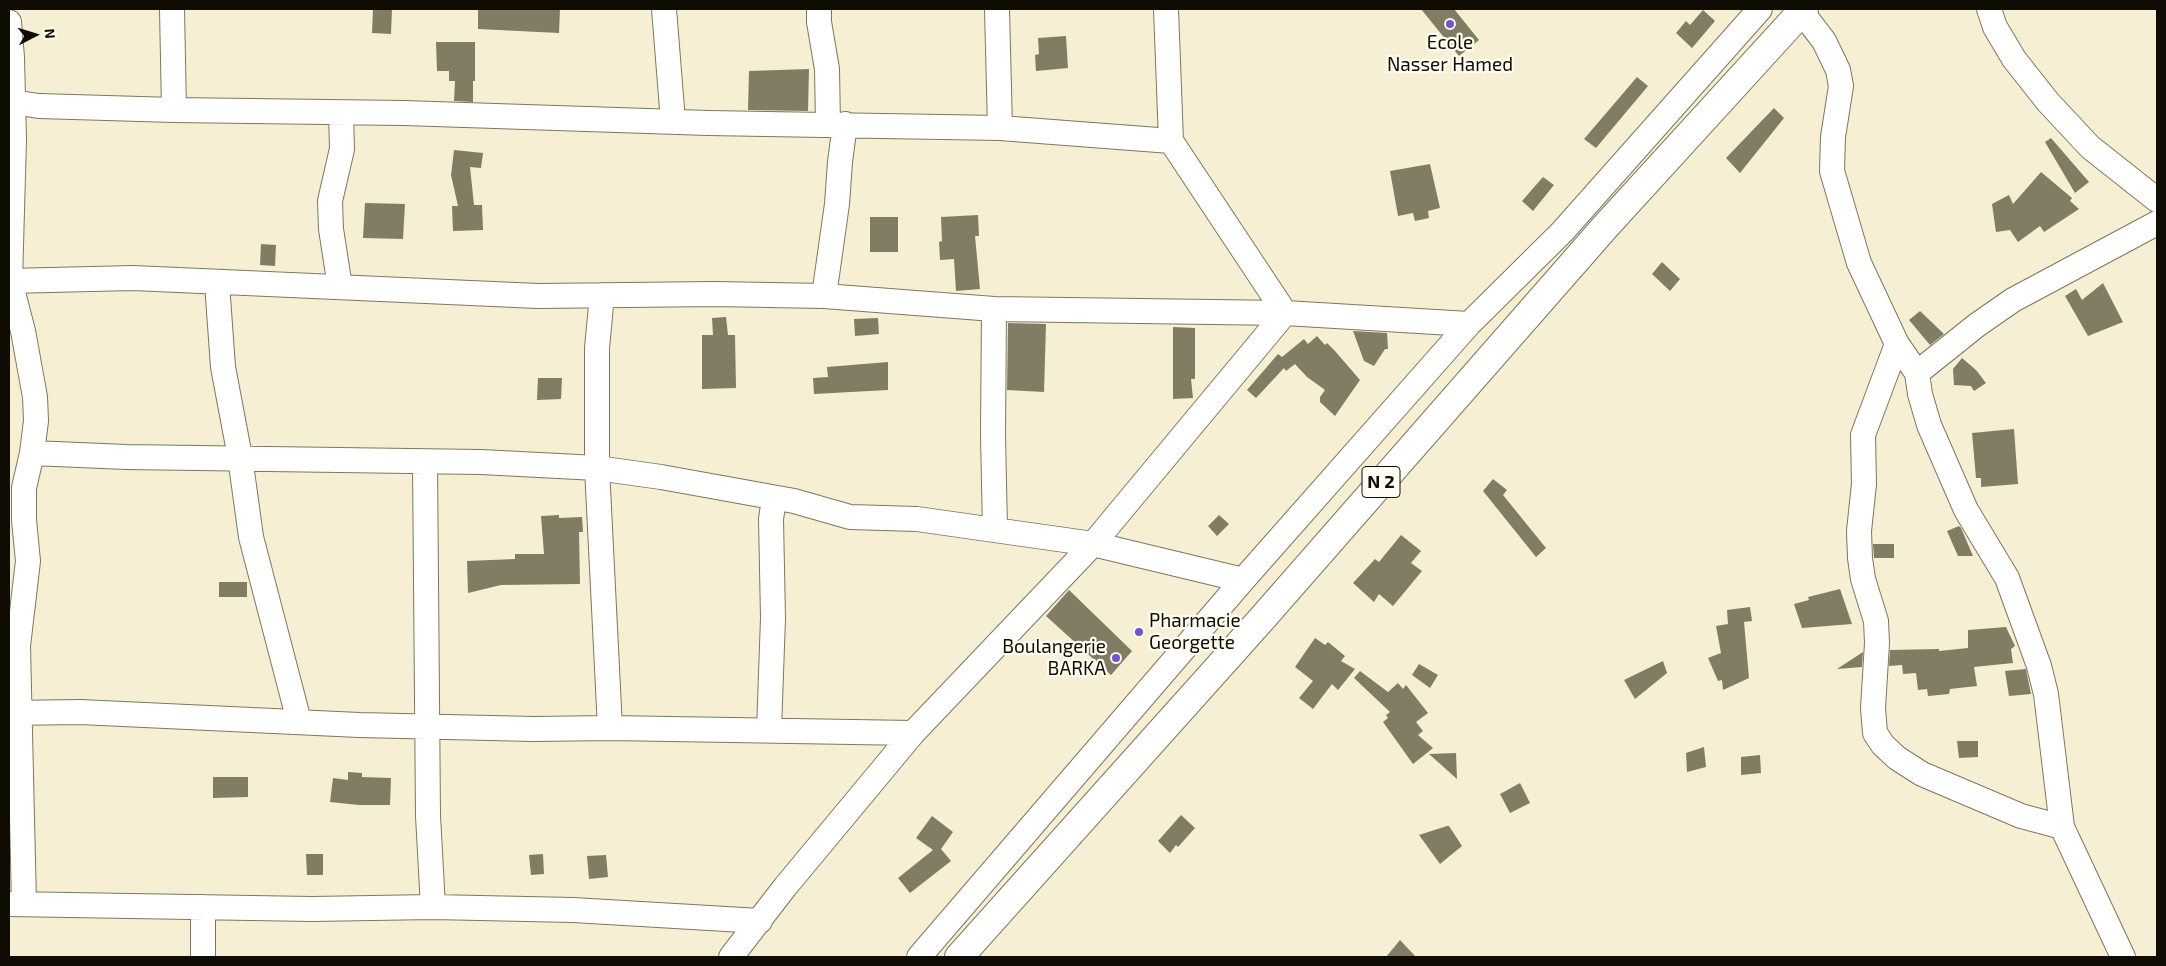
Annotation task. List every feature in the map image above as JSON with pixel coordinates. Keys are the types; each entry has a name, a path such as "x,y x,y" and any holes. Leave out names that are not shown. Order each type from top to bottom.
{"main road":[{"name":"N 2","path":"959,957 1234,650 1605,227 1803,10"}],"street":[{"path":"172,9 174,110"},
{"path":"664,9 673,120"},
{"path":"819,9 820,30 836,124 840,162 837,204 824,296"},
{"path":"997,9 1000,128"},
{"path":"1166,9 1171,141 1284,313"},
{"path":"1989,9 1995,27 2014,59 2048,102 2090,147 2157,200"},
{"path":"1803,10 1824,40 1838,70 1841,86 1833,137 1832,171 1859,263 1897,344 1917,373 1920,394 1929,425 1966,510 2007,578 2039,666 2046,694 2062,827 2122,957"},
{"path":"919,957 1243,580 1469,324 1562,232 1746,14 1764,52"},
{"path":"9,22 12,56 14,140 9,282 23,331 36,396 36,421 23,501 28,561 18,646 15,713 16,904 312,909 573,910 760,921"},
{"path":"12,102 39,106 174,110 341,112 1000,128 1171,141"},
{"path":"340,287 331,229 330,201 342,149 341,112"},
{"path":"1917,373 1977,325 2013,300 2157,223"},
{"path":"9,282 132,278 538,296 824,296 994,309 1284,313 1469,324"},
{"path":"217,283 223,367 240,458 251,537 299,721"},
{"path":"602,295 597,348 597,468 610,728"},
{"path":"994,309 993,435 995,530"},
{"path":"731,957 785,887 912,733 1093,544 1284,313"},
{"path":"1897,344 1867,423 1863,442 1864,484 1859,531 1860,558 1863,579 1876,621 1877,642 1873,708 1875,733 1883,745 1897,758 1922,774 2021,816 2062,827"},
{"path":"32,453 126,457 481,462 597,468 660,477 794,502 850,517 917,519 1093,544 1243,580"},
{"path":"425,462 429,726 428,816 433,908"},
{"path":"769,730 773,618 771,519 774,499"},
{"path":"15,713 80,712 534,729 610,728 912,733"},
{"path":"203,957 204,907"}],"building":[{"path":"373,9 392,9 391,34 372,33"},
{"path":"478,9 560,9 559,33 478,29"},
{"name":"Ecole Nasser Hamed","path":"1421,9 1454,9 1479,40 1459,56"},
{"path":"1703,10 1715,21 1692,48 1676,33 1686,21 1690,25"},
{"path":"1066,36 1068,68 1036,71 1035,55 1039,54 1038,38"},
{"path":"436,42 475,42 473,102 454,101 455,81 449,81 449,71 437,71"},
{"path":"809,69 808,111 748,110 749,71"},
{"path":"1637,77 1648,86 1596,148 1584,139"},
{"path":"1774,108 1784,118 1740,173 1726,158"},
{"path":"2051,138 2089,182 2075,193 2045,142"},
{"path":"454,150 483,153 481,168 470,167 474,205 482,205 483,230 453,231 452,206 458,206 451,175"},
{"path":"1430,164 1440,208 1428,211 1429,218 1415,221 1413,213 1398,216 1390,171"},
{"path":"2041,172 2072,198 2070,201 2079,209 2044,232 2040,226 2018,242 2010,230 1996,232 1992,204 2009,195 2013,204"},
{"path":"1543,177 1554,185 1533,211 1522,201"},
{"path":"365,203 405,204 403,239 363,238"},
{"path":"978,215 979,236 975,236 980,289 956,291 954,259 940,260 939,242 942,241 941,217"},
{"path":"870,217 898,217 898,252 870,252"},
{"path":"261,244 276,245 275,266 260,265"},
{"path":"1662,262 1680,279 1670,291 1652,274"},
{"path":"2103,283 2123,322 2088,336 2065,296 2076,289 2082,300"},
{"path":"1920,311 1944,334 1930,345 1909,320"},
{"path":"726,317 728,335 735,335 736,388 702,389 702,335 713,335 712,318"},
{"path":"878,318 879,334 855,336 854,319"},
{"path":"1008,323 1046,324 1044,392 1007,390"},
{"path":"1173,327 1195,328 1195,379 1191,379 1193,398 1173,399"},
{"path":"1353,331 1387,333 1388,349 1385,349 1374,366 1364,361"},
{"path":"1317,336 1325,345 1327,343 1335,351 1360,380 1335,416 1320,402 1320,397 1325,390 1307,377 1295,364 1286,371 1284,368 1256,398 1247,390 1278,354 1282,357 1304,339 1308,344"},
{"path":"1962,358 1976,370 1986,383 1974,391 1971,386 1954,385 1953,369"},
{"path":"888,362 888,390 814,394 813,378 828,377 827,367"},
{"path":"538,378 562,378 561,399 537,400"},
{"path":"2014,429 2018,484 1981,487 1981,478 1976,478 1972,433"},
{"path":"1493,479 1507,490 1503,495 1546,548 1536,557 1483,491"},
{"path":"559,515 559,518 582,517 583,532 579,532 580,584 501,585 468,593 467,561 515,559 515,554 544,554 541,516"},
{"path":"1219,515 1229,524 1217,536 1208,526"},
{"path":"1959,526 1973,556 1958,556 1947,531"},
{"path":"1401,535 1421,551 1411,563 1422,571 1393,606 1379,594 1374,602 1353,583 1375,559 1379,562"},
{"path":"1873,544 1894,544 1894,558 1874,558"},
{"path":"219,582 247,582 247,597 219,597"},
{"path":"1840,589 1852,624 1802,628 1794,604 1809,600 1808,597"},
{"path":"1069,590 1132,651 1111,675 1046,616"},
{"path":"1750,607 1752,621 1744,622 1749,678 1723,690 1722,680 1718,681 1708,658 1721,653 1716,626 1728,624 1727,610"},
{"path":"2006,627 2015,646 2011,649 2013,663 1974,667 1977,686 1950,689 1949,694 1928,696 1927,689 1918,690 1916,673 1903,674 1902,665 1889,666 1890,650 1939,649 1939,651 1968,648 1968,630"},
{"path":"1315,638 1325,645 1328,642 1345,656 1341,661 1355,669 1338,690 1332,684 1313,709 1299,698 1313,681 1295,667"},
{"path":"1863,652 1862,667 1837,669"},
{"path":"1663,661 1667,673 1635,699 1624,680"},
{"path":"1419,664 1438,675 1430,688 1412,675"},
{"path":"2026,669 2031,694 2009,696 2005,671"},
{"path":"1360,671 1388,692 1398,683 1403,689 1406,685 1428,713 1416,722 1423,731 1418,735 1433,748 1413,764 1383,722 1388,718 1386,715 1390,712 1354,678"},
{"path":"1957,741 1978,741 1978,757 1959,758"},
{"path":"1704,747 1706,767 1687,772 1686,753"},
{"path":"1456,753 1457,779 1429,754"},
{"path":"1760,755 1761,773 1741,775 1741,757"},
{"path":"348,772 362,773 362,777 391,778 390,805 359,805 330,802 333,778 348,780"},
{"path":"213,777 248,777 248,797 213,798"},
{"path":"1520,783 1530,803 1510,813 1500,794"},
{"path":"1181,815 1195,828 1170,853 1158,841"},
{"path":"932,816 953,832 941,849 951,861 910,893 898,878 933,850 916,838"},
{"path":"1449,826 1462,846 1440,864 1419,835"},
{"path":"306,854 323,854 323,875 307,875"},
{"path":"543,854 544,874 531,875 529,855"},
{"path":"606,855 608,877 589,879 587,856"},
{"path":"1400,940 1416,957 1386,957"}],"place":[{"name":"Ecole Nasser Hamed","path":"1450,24"},
{"name":"Pharmacie Georgette","path":"1139,632"},
{"name":"Boulangerie BARKA","path":"1116,658"}]}
